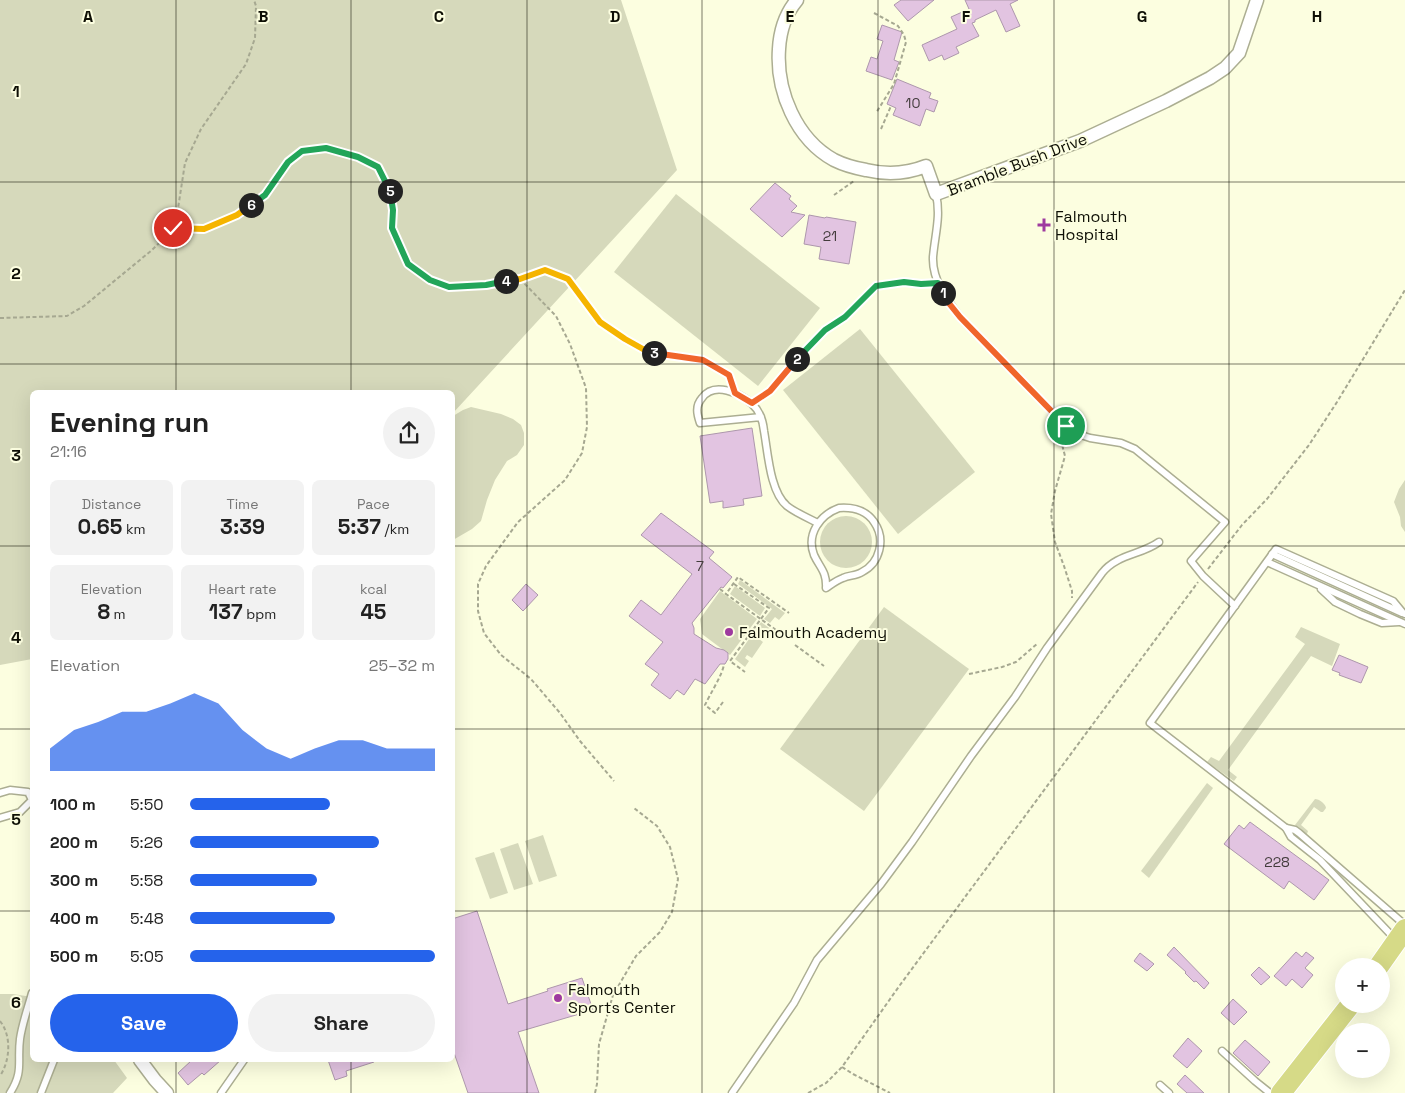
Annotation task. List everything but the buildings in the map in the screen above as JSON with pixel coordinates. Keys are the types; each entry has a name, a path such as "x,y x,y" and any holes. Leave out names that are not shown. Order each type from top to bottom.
{"highway":[{"path":"1384,958 1402,932"},
{"path":"1281,1093 1344,1013"}],"street":[{"name":"Bramble Bush Drive","path":"797,0 790,8 783,24 778,66 785,100 796,123 808,139 825,154 852,167 895,174 915,171 926,166 936,194 1080,141 1210,78 1225,68 1239,53 1258,0"},
{"path":"142,1062 167,1093"}],"lane":[{"path":"936,194 938,212 934,262 938,283 960,317 1066,426 1078,434 1121,443 1135,449 1225,522 1191,561 1203,576 1235,606"},
{"path":"761,417 700,423 697,408 700,400 706,393 713,390 726,390 752,403 761,417 775,488 780,500 789,508 818,523"},
{"path":"839,508 853,508 865,513 874,523 880,535 880,548 877,558 864,572 855,576 844,577 826,588 827,579 812,548 812,539 818,523 827,514 839,508"},
{"path":"732,1093 791,1007 817,960 902,856 1102,573 1111,564 1126,556 1147,550 1159,542"},
{"path":"1274,552 1150,723 1286,828 1291,837 1402,932"},
{"path":"1274,552 1393,601 1404,614"},
{"path":"1274,552 1404,614"},
{"path":"1266,562 1402,623"},
{"path":"1318,586 1335,602 1360,614 1382,623 1402,623"},
{"path":"0,793 10,790 28,792 30,796"},
{"path":"0,818 20,812 30,802"},
{"path":"1286,828 1299,833 1402,932"},
{"path":"10,1093 18,1075 20,1037 30,1000"},
{"path":"1222,1051 1270,1093"},
{"path":"40,1093 53,1062"},
{"path":"221,1093 243,1062"},
{"path":"1160,1085 1169,1093"}],"path":[{"path":"0,318 67,316 84,306 152,250 173,228 177,215 185,163 201,129 246,64 255,38 256,6 254,0"},
{"path":"874,14 898,26 906,42 894,84 876,113"},
{"path":"881,129 891,106"},
{"path":"173,228 204,229 237,215 265,195 288,162 302,151 326,148 358,157 378,167 390,188 393,210 392,228 408,264 430,280 449,287 486,285 520,279 545,270 568,279 600,322 625,339 650,353 703,360 729,375 735,393"},
{"path":"834,195 857,177"},
{"path":"520,279 556,316 570,344 586,388 587,427 582,454 565,480 518,522 486,566 478,584 478,611 484,633 501,655 532,679 614,781"},
{"path":"752,403 770,391 825,330 845,317 876,286 904,282 938,283"},
{"path":"1207,570 1242,525 1267,499 1309,445 1405,290"},
{"path":"1049,408 1060,435 1065,456 1055,491 1051,514 1055,542 1072,591 1074,612"},
{"path":"726,594 738,577 789,613"},
{"path":"808,1093 826,1083 842,1067 1198,582"},
{"path":"734,584 769,608 730,661 745,672"},
{"path":"720,588 776,630"},
{"path":"968,674 1002,668 1016,662 1042,640 1060,631"},
{"path":"795,645 824,666"},
{"path":"723,702 715,713 705,705 723,670 724,664"},
{"path":"594,1093 597,1084 599,1044 613,995 636,956 660,932 672,912 678,879 670,847 657,826 634,808"},
{"path":"0,1021 7,1033 8,1054 6,1066 0,1076"},
{"path":"842,1067 890,1093"}],"green space":[{"path":"0,0 621,0 677,170 455,411 455,390 30,390 30,659 0,665"},
{"path":"676,194 820,308 758,386 614,272"},
{"path":"860,329 975,472 898,534 783,390"},
{"path":"471,407 501,414 513,419 521,425 524,433 524,445 517,455 507,461 495,480 481,521 472,529 455,539 455,415"},
{"path":"1405,480 1405,532 1401,526 1400,517 1394,502"},
{"path":"841,516 851,516 861,520 868,527 872,542 868,557 861,564 851,568 841,568 831,564 824,557 820,547 820,537 824,527 831,520"},
{"path":"740,580 785,613 779,620 775,617 770,623 764,619 772,609 738,584"},
{"path":"735,586 765,608 760,616 730,594"},
{"path":"720,591 757,619 730,655 702,634 700,619"},
{"path":"884,607 969,669 864,811 780,749"},
{"path":"761,622 772,630 766,638 762,636 759,639 763,642 752,658 747,655 745,658 749,661 745,667 735,659"},
{"path":"1301,627 1340,644 1332,666 1311,656 1228,770 1237,777 1234,781 1207,762 1211,757 1219,761 1305,644 1295,637"},
{"path":"1207,783 1213,788 1149,878 1141,871"},
{"path":"1315,799 1322,802 1326,808 1321,812 1314,807 1301,825 1308,831 1305,834 1295,825"},
{"path":"543,835 557,876 539,882 525,841"},
{"path":"518,843 533,884 514,890 500,849"},
{"path":"494,852 508,893 490,899 475,858"},
{"path":"0,994 30,997 30,1062 115,1062 127,1078 113,1093 0,1093"}],"place":[{"name":"Falmouth Hospital","path":"1044,225"},
{"name":"Falmouth Academy","path":"729,632"},
{"name":"Falmouth Sports Center","path":"558,998"}],"route":[{"path":"173,228 204,229 237,215 265,195 288,162 302,151 326,148 358,157 378,167 390,188 393,210 392,228 408,264 430,280 449,287 486,285 520,279 545,270 568,279 600,322 625,339 650,353 703,360 729,375 735,393 752,403 770,391 825,330 845,317 876,286 904,282 938,283 948,302 960,317 1066,426"}]}
